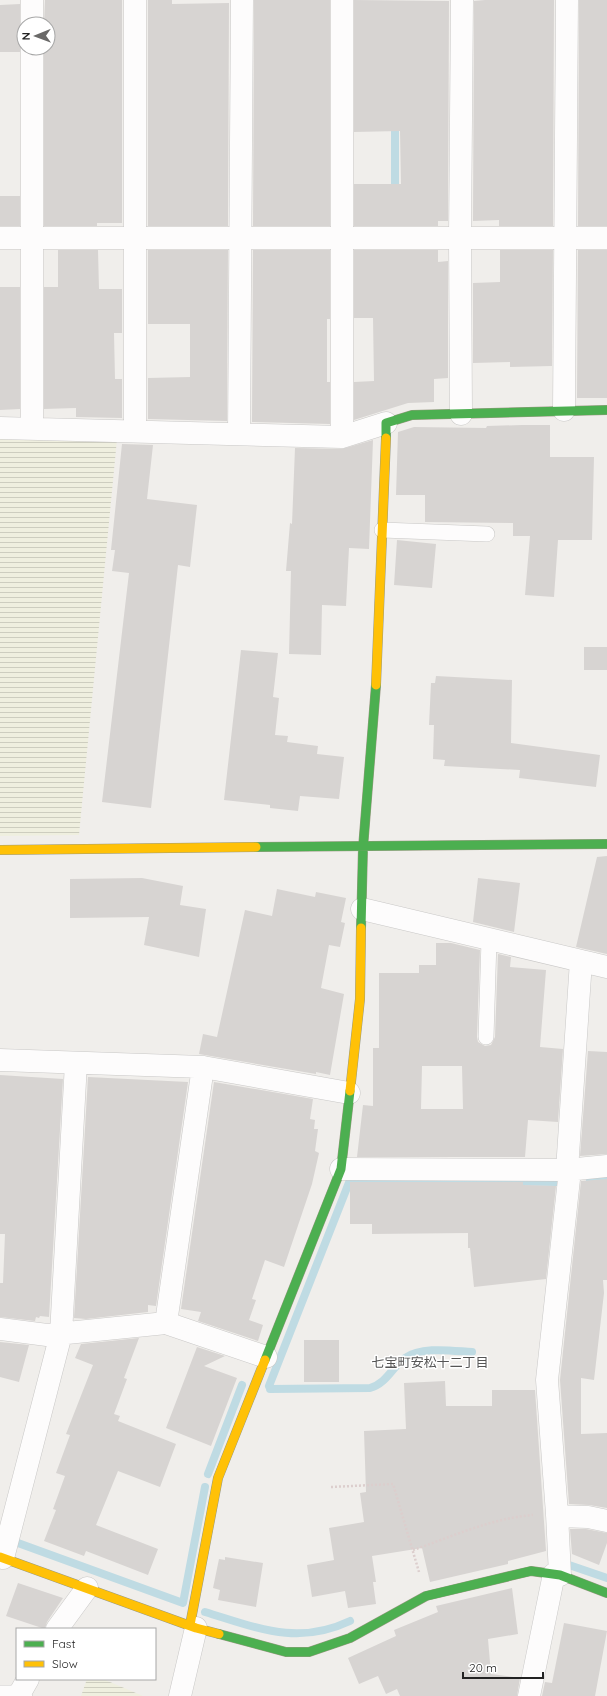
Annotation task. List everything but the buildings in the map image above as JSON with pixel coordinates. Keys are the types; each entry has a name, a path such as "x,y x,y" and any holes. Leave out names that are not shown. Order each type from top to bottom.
{"street":[{"path":"32,0 32,16"},
{"path":"135,0 135,431"},
{"path":"239,434 242,0"},
{"path":"342,0 342,437"},
{"path":"461,414 460,238 462,0"},
{"path":"564,410 567,238 567,0"},
{"path":"32,56 32,428"},
{"path":"0,238 607,238"},
{"path":"0,428 342,437 412,415 607,410"},
{"path":"180,1696 218,1478 341,1169 360,999 363,848 378,661 386,423"},
{"path":"0,850 363,848 607,844"},
{"path":"362,909 607,967"},
{"path":"529,1696 557,1575 557,1515 547,1380 569,1170 581,961"},
{"path":"0,1060 203,1067 350,1093"},
{"path":"76,1063 61,1334 2,1557 193,1626 286,1652 309,1652 350,1638 426,1596 531,1571 557,1575 607,1592"},
{"path":"166,1323 203,1067"},
{"path":"341,1169 569,1170 607,1166"},
{"path":"0,1329 47,1335 166,1323 266,1357"},
{"path":"557,1515 588,1517 607,1521"},
{"path":"58,1628 87,1588"}],"lane":[{"path":"382,530 487,534"},
{"path":"486,1037 489,940"}],"path":[{"path":"331,1487 393,1484 426,1596"},
{"path":"413,1550 481,1526 522,1516 557,1515"}],"green space":[{"path":"0,435 117,439 79,835 0,836"},
{"path":"87,1680 105,1680 143,1696 81,1696"}],"waterway":[{"path":"395,122 395,194"},
{"path":"590,1180 607,1177"},
{"path":"269,1386 350,1180 557,1182"},
{"path":"270,1389 370,1388 376,1386 385,1379 400,1362 412,1354 438,1350 472,1352"},
{"path":"208,1474 242,1385"},
{"path":"18,1543 183,1603 205,1487"},
{"path":"569,1565 607,1578"},
{"path":"205,1612 243,1624 278,1632 312,1632 331,1628 350,1621"}],"traffic: fast":[{"path":"386,438 386,423 412,415 607,410"},
{"path":"361,928 363,848 376,685"},
{"path":"256,847 607,844"},
{"path":"265,1360 341,1169 350,1091"},
{"path":"219,1634 286,1652 309,1652 350,1638 426,1596 531,1571 560,1575 607,1593"}],"traffic: slow":[{"path":"376,685 386,438"},
{"path":"0,850 256,847"},
{"path":"350,1091 360,999 361,928"},
{"path":"190,1625 218,1478 265,1360"},
{"path":"0,1557 196,1628 219,1634"}],"district":[{"name":"七宝町安松十二丁目","path":"430,1362"}]}
